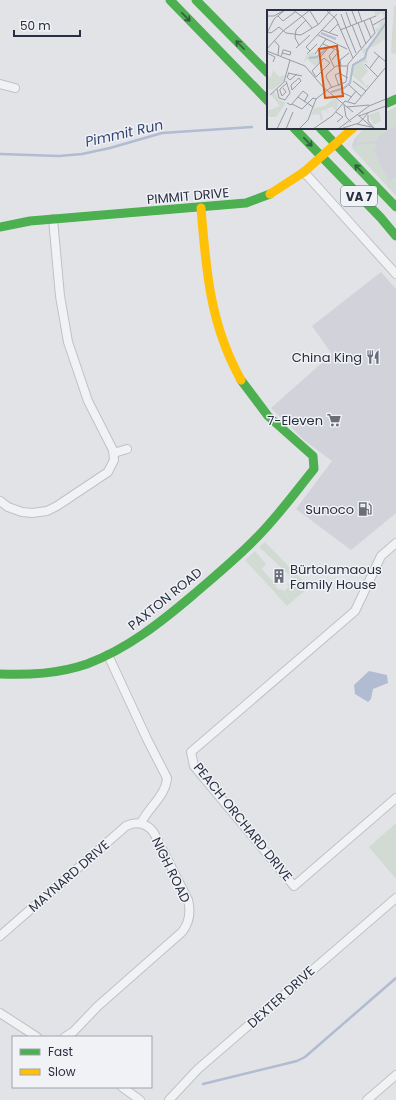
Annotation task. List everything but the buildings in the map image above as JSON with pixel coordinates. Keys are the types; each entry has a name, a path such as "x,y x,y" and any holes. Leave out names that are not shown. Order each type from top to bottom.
{"street":[{"path":"170,0 267,100"},
{"path":"196,0 267,71"},
{"path":"0,84 15,88"},
{"path":"386,104 396,99"},
{"name":"VA 7","path":"295,129 381,218 396,236"},
{"name":"VA 7","path":"321,129 396,207"},
{"name":"PIMMIT DRIVE","path":"0,227 30,221 234,205 261,199 287,186 352,129"},
{"path":"304,172 396,274"},
{"name":"PAXTON ROAD","path":"0,674 48,672 82,665 108,655 137,640 161,622 245,549 274,519 315,466 313,456 262,410 237,373 224,349 217,330 209,297 201,208"},
{"path":"0,501 8,507 22,512 32,513 47,511 108,472 114,460 114,453 88,401 68,342 60,296 54,219"},
{"path":"114,453 127,450"},
{"name":"PEACH ORCHARD DRIVE","path":"396,543 381,556 355,610 191,752 194,766 294,886 396,798"},
{"name":"NIGH ROAD","path":"75,1034 98,1006 182,932 189,919 190,908 154,833 150,828 141,823 152,804 164,793 167,778 146,739 108,655"},
{"name":"MAYNARD DRIVE","path":"0,936 126,826 141,823"},
{"name":"DEXTER DRIVE","path":"169,1100 198,1069 396,898"},
{"path":"0,1013 35,1036"},
{"path":"367,1100 396,1075"},
{"path":"123,1088 140,1100"}],"shaded area":[{"path":"394,6 396,6 396,54 391,53"},
{"path":"396,107 396,193 353,149 352,145 355,138 364,129 386,129 386,112"},
{"path":"396,107 396,126 379,136 376,141 356,143 364,129 386,129 386,112"},
{"path":"375,143 377,145 374,151 389,181 396,177 396,196 353,149 356,145"},
{"path":"381,272 396,289 396,513 351,550 296,509 332,461 304,440 271,408 332,354 312,326"},
{"path":"265,542 309,587 287,606 245,560 255,551 266,564 262,569 279,590 281,589 284,591 289,587 287,585 288,583 292,587 297,582 259,547"},
{"path":"396,823 396,879 369,847"}],"water":[{"path":"369,671 387,675 388,683 373,689 371,699 368,702 355,694 354,685"}],"waterway":[{"name":"Pimmit Run","path":"0,154 59,156 82,154 110,148 162,133 252,127"},
{"path":"203,1084 297,1061 305,1057 396,978"}],"traffic: fast":[{"path":"170,0 267,100"},
{"path":"196,0 267,72"},
{"path":"386,104 396,99"},
{"path":"295,129 381,218 396,236"},
{"path":"321,129 396,207"},
{"path":"0,227 30,221 246,203 270,194"},
{"path":"0,674 44,673 65,670 87,664 116,651 143,634 193,595 254,540 282,509 314,469 313,456 268,416 241,380"}],"traffic: slow":[{"path":"270,194 304,172 352,129"},
{"path":"201,208 211,297 222,339 241,380"}],"place":[{"name":"China King","path":"373,357"},
{"name":"7-Eleven","path":"334,420"},
{"name":"Sunoco","path":"365,509"},
{"name":"Bürtolamaous Family House","path":"279,576"}]}
